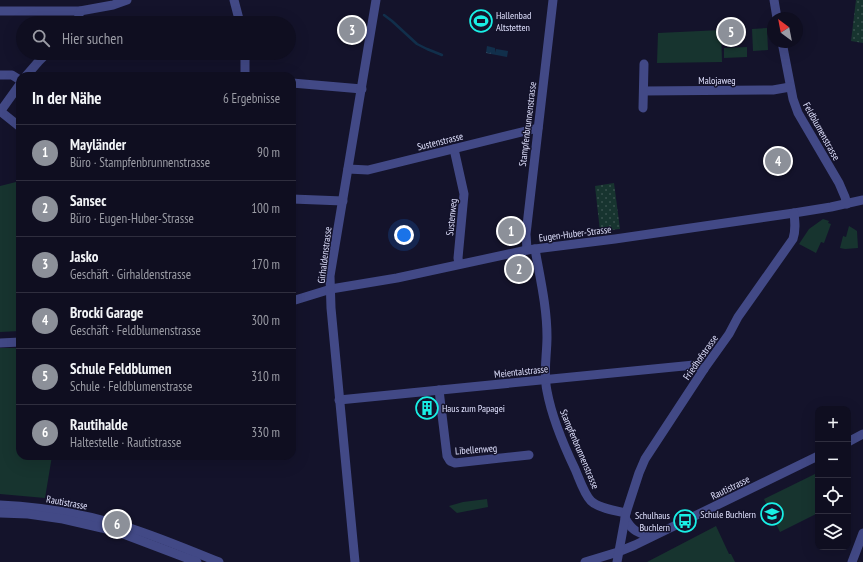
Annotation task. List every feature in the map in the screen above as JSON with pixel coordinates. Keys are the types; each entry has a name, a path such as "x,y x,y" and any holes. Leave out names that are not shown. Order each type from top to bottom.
{"street":[{"path":"0,11 80,11 113,5 127,0"},
{"path":"234,0 238,16"},
{"name":"Girhaldenstrasse","path":"355,562 339,400 331,308 330,276 376,0"},
{"name":"Stampfenbrunnenstrasse","path":"553,0 526,234 542,286 547,336 545,379 554,416 570,458 588,497 592,502 625,516"},
{"path":"774,0 776,12"},
{"path":"79,16 80,11"},
{"name":"Feldblumenstrasse","path":"783,48 790,87 798,113 839,183 847,204"},
{"path":"29,72 40,60"},
{"path":"245,60 245,72"},
{"path":"644,64 644,108"},
{"path":"0,75 12,75 16,78"},
{"path":"296,83 362,89"},
{"name":"Malojaweg","path":"644,91 773,90 790,87"},
{"path":"16,90 0,112 16,124"},
{"name":"Sustenstrasse","path":"348,169 368,170 538,128"},
{"name":"Sustenweg","path":"454,148 464,194 458,258 459,264"},
{"path":"296,199 343,201"},
{"name":"Eugen-Huber-Strasse","path":"296,300 331,289 397,278 531,250 615,239 847,204 863,200"},
{"name":"Friedhofstrasse","path":"617,562 625,516 645,459 704,369 730,334 738,317 792,239 795,234 796,227 794,212"},
{"path":"0,343 16,342"},
{"name":"Meientalstrasse","path":"339,400 694,365 704,369"},
{"name":"Libellenweg","path":"439,390 447,456 450,461 455,463 529,455"},
{"path":"851,440 863,434"},
{"name":"Rautistrasse","path":"585,562 635,545 815,457"},
{"name":"Rautistrasse","path":"0,505 26,506 74,514 117,524 153,536 220,562"},
{"name":"Rautistrasse","path":"0,512 63,519 102,528 126,535 197,562"},
{"path":"625,516 630,526 636,531 650,537"},
{"path":"852,562 863,533"}],"green space":[{"path":"856,0 863,0 863,43 851,41"},
{"path":"767,28 768,50 753,51 752,29"},
{"path":"721,30 722,62 657,63 658,33"},
{"path":"747,47 747,57 724,58 724,48"},
{"path":"16,182 16,331 0,332 0,186"},
{"path":"614,183 620,229 600,231 595,186"},
{"path":"823,219 829,221 828,223 831,224 824,243 821,242 816,253 799,244 809,229"},
{"path":"849,226 857,231 858,248 840,248 843,236 846,237"},
{"path":"0,348 16,348 16,460 51,460 45,498 0,494"},
{"path":"815,474 815,514 780,532 764,499"},
{"path":"487,499 488,507 457,513 449,506 463,502"},
{"path":"716,526 729,554 731,554 735,562 647,562"}],"water":[{"path":"487,46 495,48 495,53 496,49 508,51 507,57 486,53"}],"waterway":[{"path":"384,15 417,44 442,55"}],"place":[{"name":"Hallenbad Altstetten","path":"481,21"},
{"name":"Jasko","path":"352,30"},
{"name":"Schule Feldblumen","path":"731,32"},
{"name":"Brocki Garage","path":"778,161"},
{"name":"Mayländer","path":"511,231"},
{"name":"Sansec","path":"519,269"},
{"name":"Haus zum Papagei","path":"427,408"},
{"name":"Schule Buchlern","path":"772,514"},
{"name":"Schulhaus Buchlern","path":"685,521"},
{"name":"Rautihalde","path":"117,524"}]}
